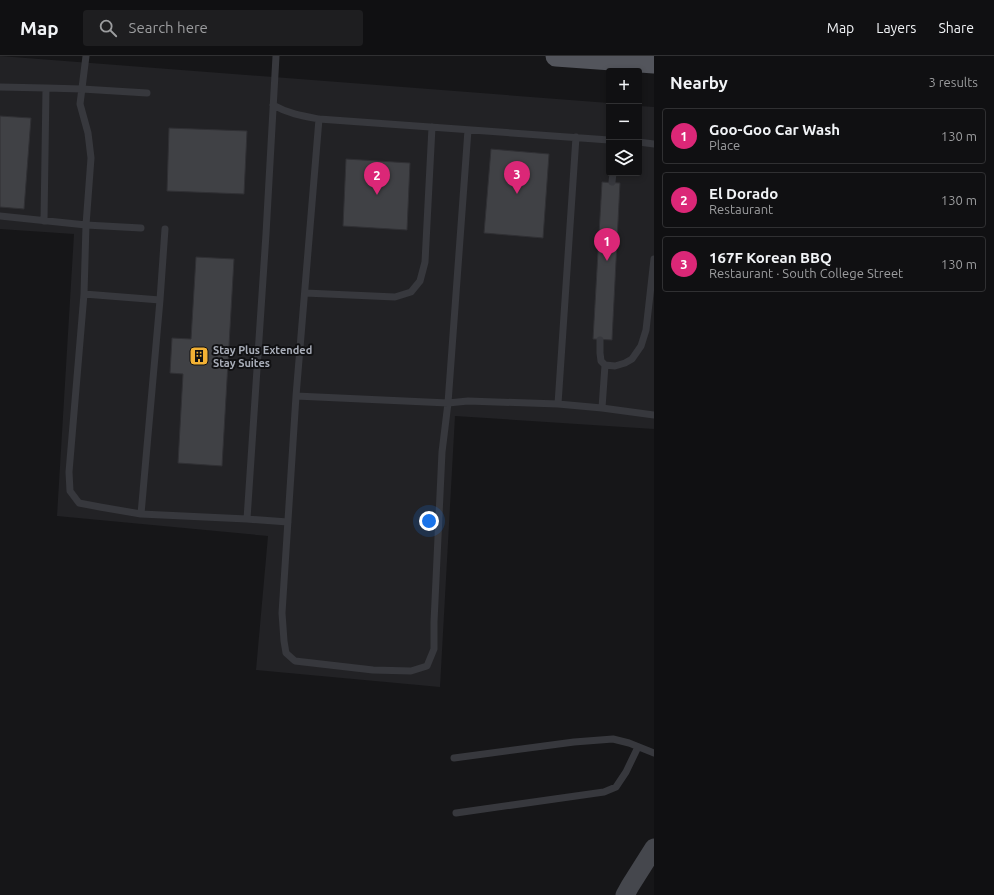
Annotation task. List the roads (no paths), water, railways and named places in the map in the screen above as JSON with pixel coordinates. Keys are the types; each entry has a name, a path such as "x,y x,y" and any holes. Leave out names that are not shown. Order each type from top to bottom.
{"main road":[{"path":"556,56 654,63"}],"street":[{"path":"625,895 654,848"}],"lane":[{"path":"86,56 80,104 88,132 91,158 86,225 84,294 69,472 70,491 79,503 141,514 288,522"},
{"path":"246,519 266,234 276,56"},
{"path":"0,87 82,89 147,93"},
{"path":"44,221 46,88"},
{"path":"273,105 295,115 319,119 606,140"},
{"path":"319,119 296,396 282,613 284,642 286,653 295,661 373,670 412,671 427,666 434,649 442,452 448,403 468,130"},
{"path":"305,293 395,297 411,292 420,281 425,262 432,127"},
{"path":"558,404 576,137"},
{"path":"642,142 654,144"},
{"path":"612,182 613,176"},
{"path":"0,216 86,225 141,228"},
{"path":"141,514 165,229"},
{"path":"600,340 601,361 605,365 616,366 625,363 632,359 641,346 646,330 654,259"},
{"path":"84,294 160,300"},
{"path":"602,408 605,365"},
{"path":"296,396 448,403 468,401 558,404 654,415"},
{"path":"454,758 574,742 613,739 654,753"},
{"path":"456,813 604,792 616,786 626,772 638,747"}],"place":[{"name":"167F Korean BBQ","path":"517,194"},
{"name":"El Dorado","path":"377,195"},
{"name":"Goo-Goo Car Wash","path":"607,261"},
{"name":"Stay Plus Extended Stay Suites","path":"199,356"}]}
